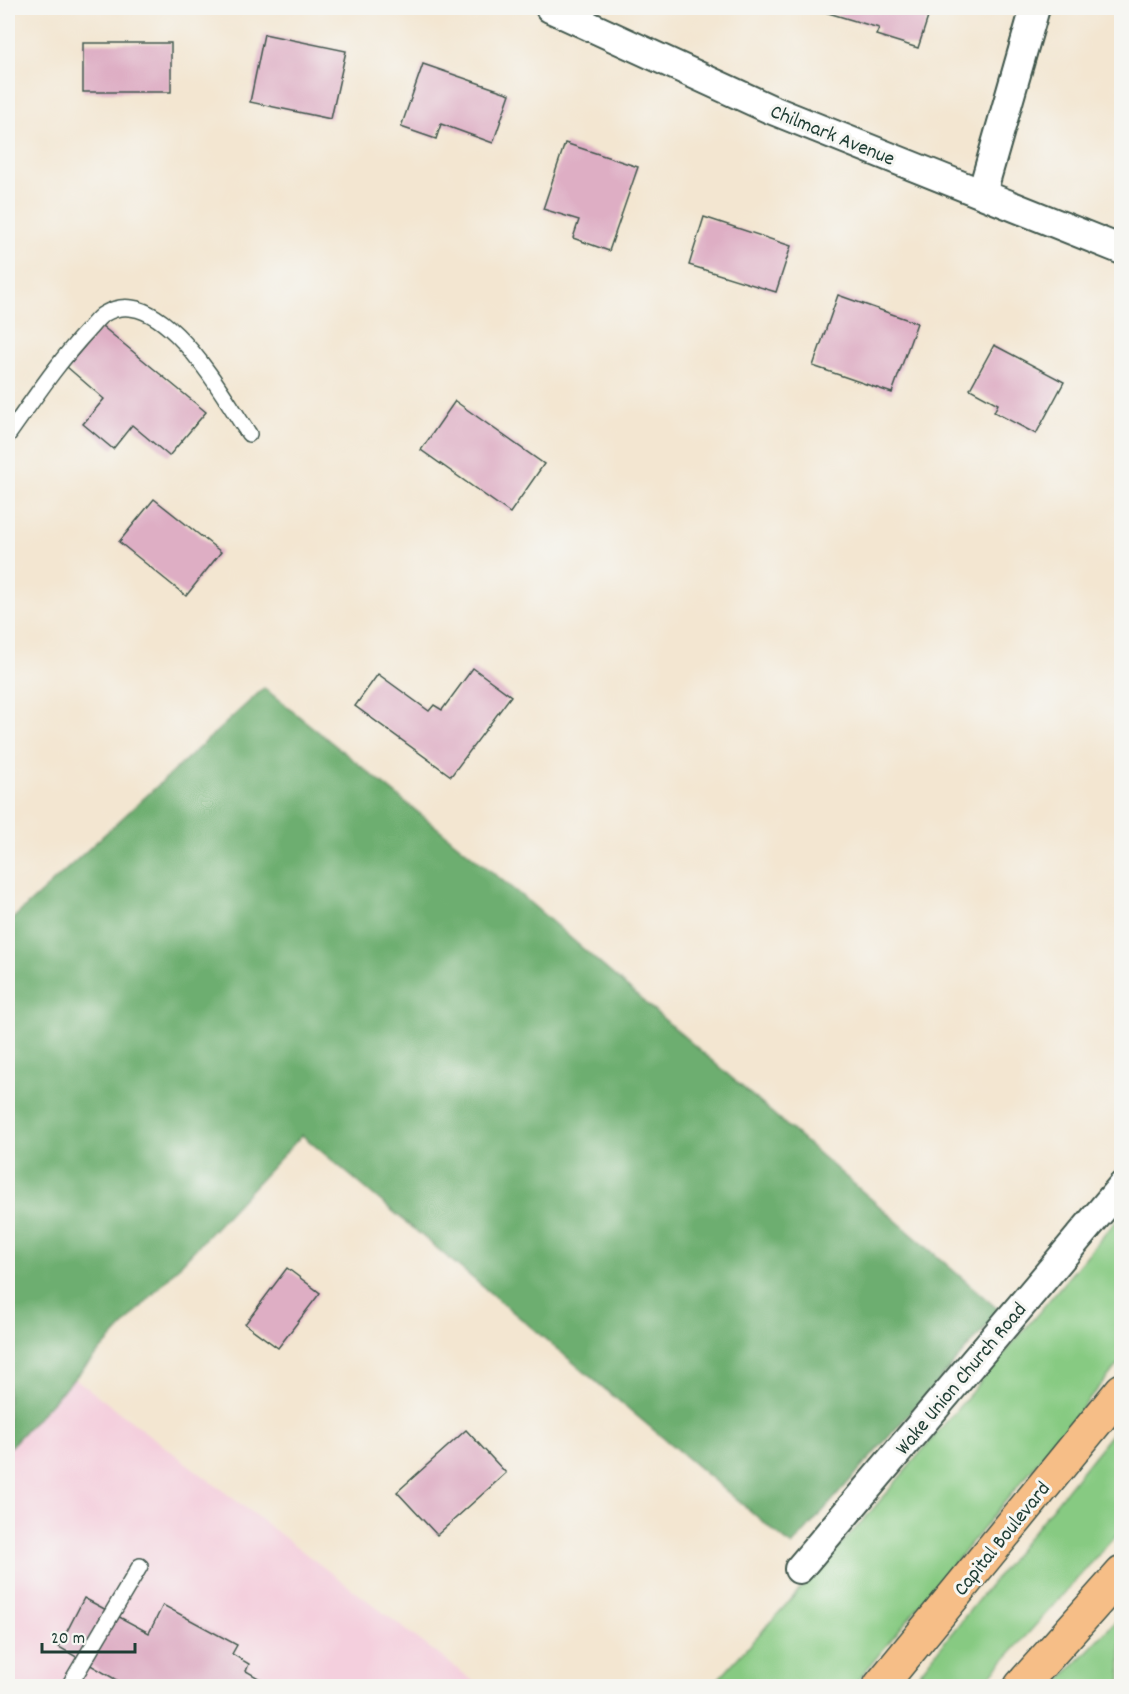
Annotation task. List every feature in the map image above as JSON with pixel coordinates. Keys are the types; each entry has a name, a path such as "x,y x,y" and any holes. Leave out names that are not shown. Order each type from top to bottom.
{"highway":[{"name":"Capital Boulevard","path":"879,1686 1122,1390"},
{"path":"1022,1686 1122,1573"}],"street":[{"name":"Chilmark Avenue","path":"550,8 770,109 1122,250"},
{"path":"982,193 1035,8"},
{"name":"Wake Union Church Road","path":"799,1569 1122,1186"}],"lane":[{"path":"8,435 72,346 104,314 122,308 142,310 170,328 192,350 249,434"},
{"path":"69,1686 140,1566"}],"shaded area":[{"path":"73,1377 480,1686 8,1686 8,1449"}],"green space":[{"path":"264,688 528,901 1000,1311 792,1546 302,1135 8,1449 8,923"},
{"path":"1121,1215 1121,1361 853,1686 712,1686 867,1516"},
{"path":"1121,1422 1119,1532 981,1686 909,1686"},
{"path":"1121,1616 1121,1686 1054,1686 1114,1623"}],"building":[{"path":"827,8 931,8 918,48 876,35 879,28 825,12"},
{"path":"264,34 346,51 331,119 250,102"},
{"path":"83,43 171,43 171,92 83,92"},
{"path":"423,64 510,94 493,143 441,124 436,139 401,127"},
{"path":"565,143 638,167 609,251 573,238 579,220 543,209"},
{"path":"704,217 791,246 776,292 689,265"},
{"path":"838,295 917,323 892,393 813,366"},
{"path":"102,326 206,412 169,456 132,425 113,449 83,424 104,399 67,367"},
{"path":"994,345 1064,382 1036,434 994,412 998,404 970,389"},
{"path":"455,401 544,464 510,513 421,450"},
{"path":"154,499 221,552 186,596 119,542"},
{"path":"473,668 511,696 451,776 355,706 378,674 429,711 434,705 442,710"},
{"path":"287,1268 320,1293 278,1348 245,1324"},
{"path":"466,1430 506,1473 437,1535 397,1492"},
{"path":"84,1598 149,1633 163,1605 237,1645 232,1654 249,1664 246,1671 269,1684 267,1686 127,1686 59,1647"}]}
